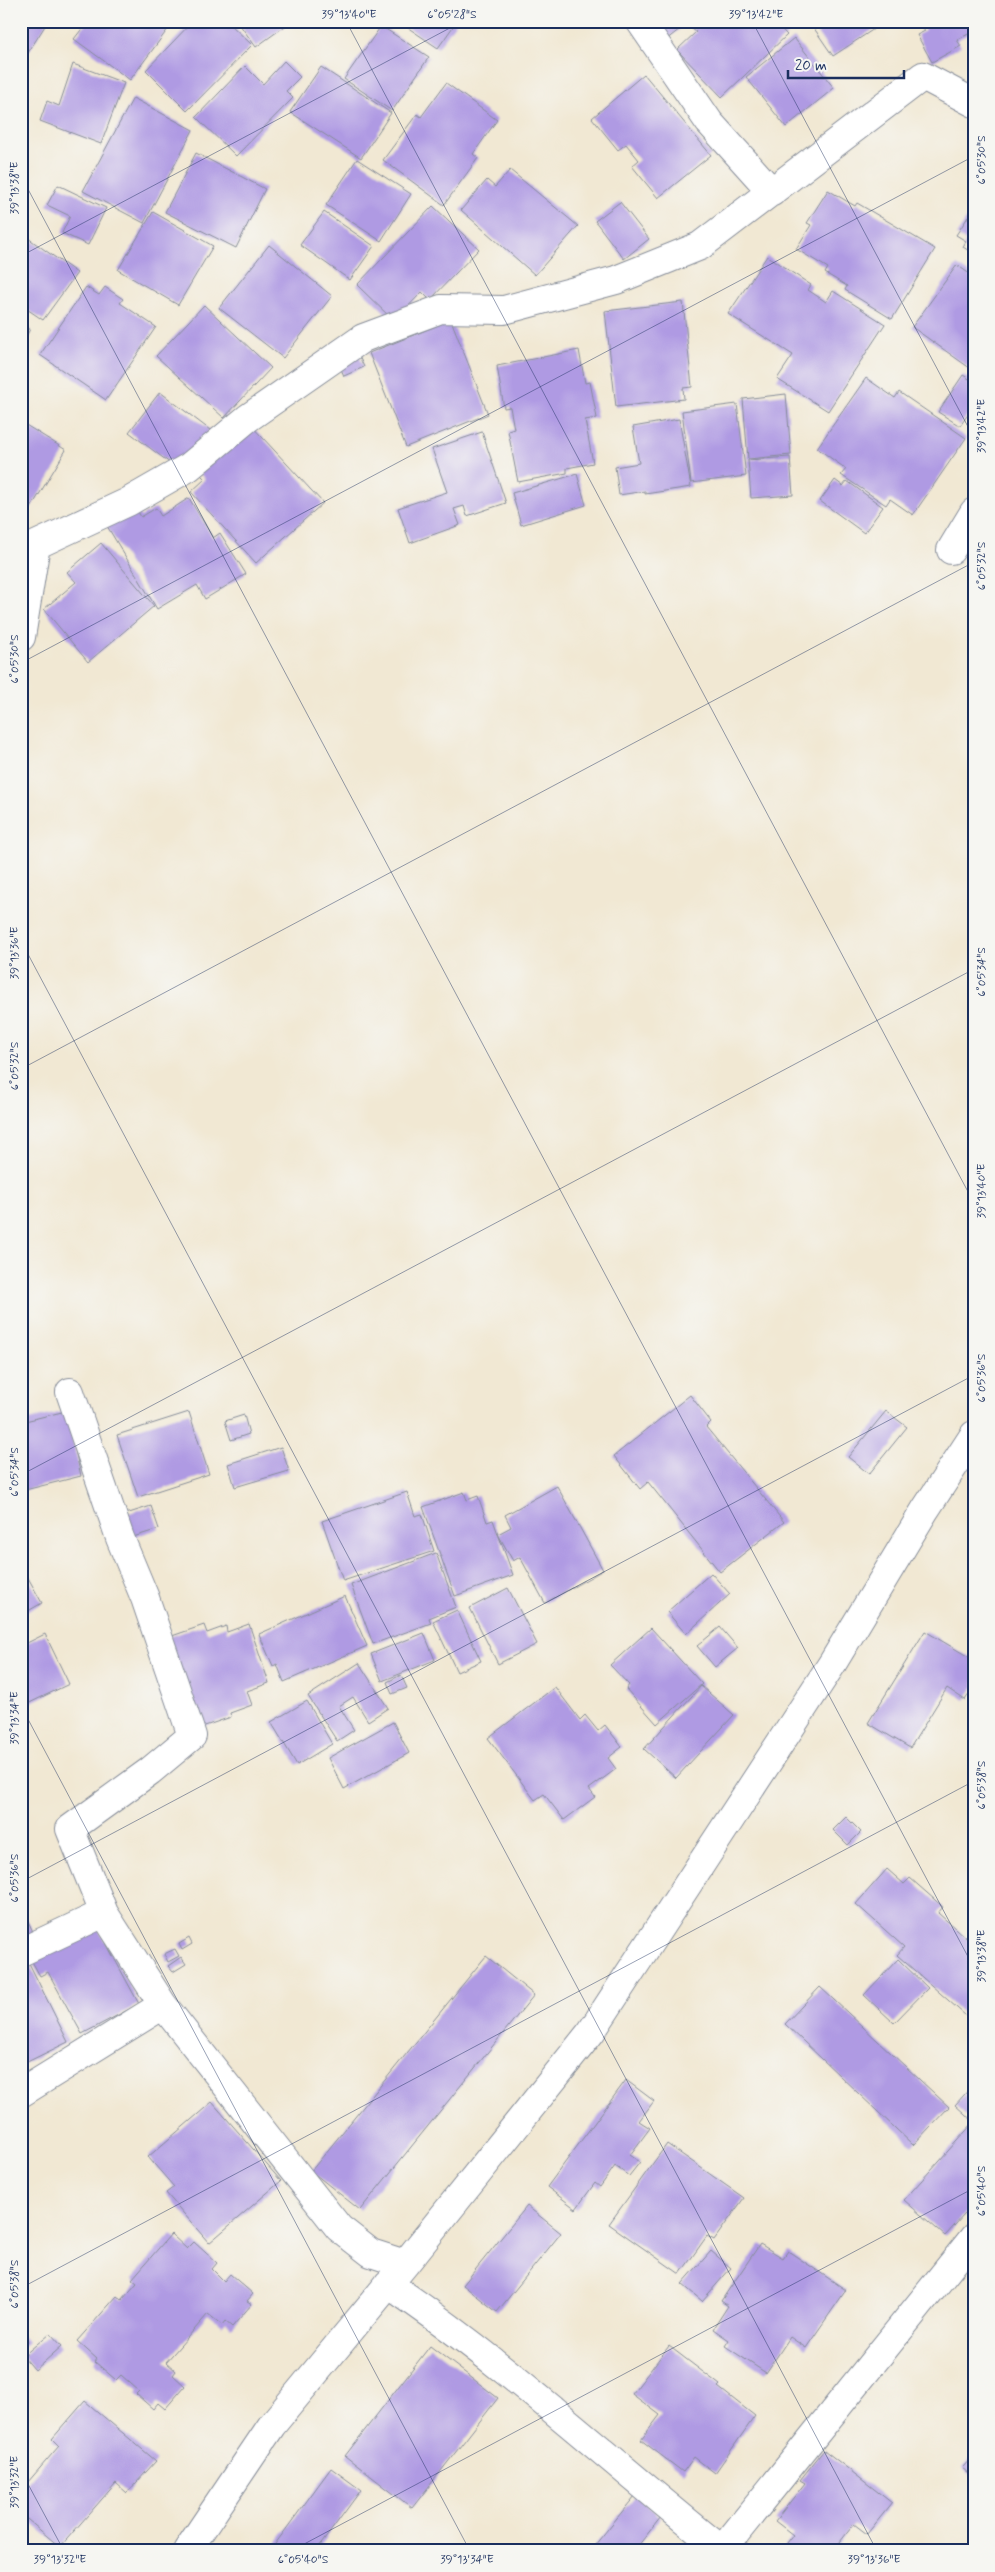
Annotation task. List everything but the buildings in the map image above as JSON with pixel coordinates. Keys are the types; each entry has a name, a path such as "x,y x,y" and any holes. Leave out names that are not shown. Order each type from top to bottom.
{"street":[{"path":"640,21 709,122 772,192"},
{"path":"21,637 28,544 128,502 189,467 248,418 363,338 441,309 504,310 616,280 700,246 923,76 974,104"},
{"path":"951,550 974,512"},
{"path":"70,1392 120,1538 145,1598 192,1736 150,1771 70,1829 104,1913 163,2005 339,2228 396,2274 429,2311 547,2403 722,2550 974,2237"},
{"path":"187,2551 272,2425 592,2032 832,1664 925,1510 974,1435"},
{"path":"21,1952 104,1913"},
{"path":"21,2093 163,2005"}]}
